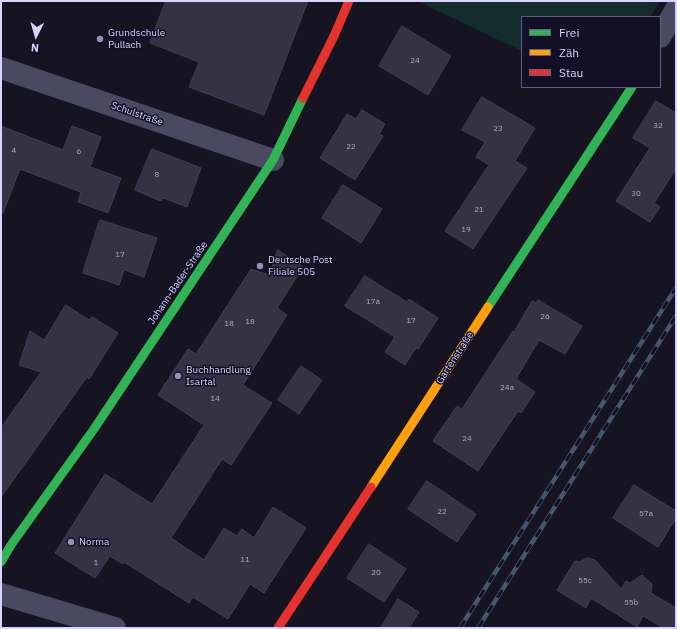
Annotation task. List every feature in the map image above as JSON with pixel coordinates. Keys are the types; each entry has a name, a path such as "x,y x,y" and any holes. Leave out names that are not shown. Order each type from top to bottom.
{"street":[{"name":"Johann-Bader-Straße","path":"1,562 11,545 94,429 272,160 334,36 349,1"},
{"path":"661,36 676,9"},
{"name":"Schulstraße","path":"1,68 272,160"},
{"name":"Gartenstraße","path":"278,628 631,88"},
{"path":"1,594 114,628"}],"green space":[{"path":"417,1 660,1 651,16 521,16 521,51"}],"building":[{"path":"166,1 308,1 264,115 189,87 199,62 150,43"},
{"path":"402,26 451,56 428,95 379,66"},
{"path":"482,97 535,128 515,161 527,168 473,249 445,231 489,165 476,157 485,142 462,130"},
{"path":"656,101 676,113 676,169 654,203 660,207 650,222 616,201 650,148 633,138"},
{"path":"362,110 385,124 379,134 383,136 355,180 320,158 347,114 356,119"},
{"path":"1,126 63,150 72,126 101,137 90,167 121,178 108,213 78,202 81,192 20,169 3,213 1,213"},
{"path":"152,149 201,168 187,207 163,198 161,201 135,190"},
{"path":"343,185 382,209 361,243 322,218"},
{"path":"100,220 157,238 144,277 124,270 119,285 83,273"},
{"path":"278,250 303,267 277,308 287,315 243,385 272,403 231,465 222,459 171,538 204,560 224,528 237,536 242,529 254,538 273,507 306,528 264,593 250,584 228,619 193,597 189,603 124,562 123,564 110,556 95,578 55,553 105,474 152,504 204,425 158,395 188,349 196,354 251,269 269,275"},
{"path":"365,276 407,302 409,299 438,318 418,349 416,348 405,365 385,352 395,337 345,306"},
{"path":"538,300 582,326 565,354 539,340 516,379 535,392 521,413 518,411 478,471 433,441 457,406 462,409 513,331 514,332 532,301 536,303"},
{"path":"66,305 89,320 92,317 118,333 89,379 87,377 1,497 1,428 41,372 19,365 30,331 44,340"},
{"path":"301,366 322,380 299,414 278,400"},
{"path":"427,481 476,514 457,542 408,509"},
{"path":"634,485 676,511 676,518 658,547 613,518"},
{"path":"369,544 406,569 384,602 347,578"},
{"path":"587,558 595,560 621,589 626,581 630,583 642,575 652,584 651,593 676,608 676,628 664,628 643,616 637,627 591,598 586,608 557,590 575,561 579,562"},
{"path":"398,599 419,612 409,628 381,628"}],"railway":[{"path":"460,628 676,288"},
{"path":"478,628 676,316"}],"traffic: fast":[{"path":"488,307 631,88"},
{"path":"1,562 11,545 94,429 273,160 303,98"}],"traffic: slow":[{"path":"371,487 488,307"}],"traffic: jam":[{"path":"303,98 334,36 349,1"},
{"path":"278,628 371,487"}],"place":[{"name":"Grundschule Pullach","path":"100,39"},
{"name":"Deutsche Post Filiale 505","path":"260,266"},
{"name":"Buchhandlung Isartal","path":"178,376"},
{"name":"Norma","path":"71,542"}]}
